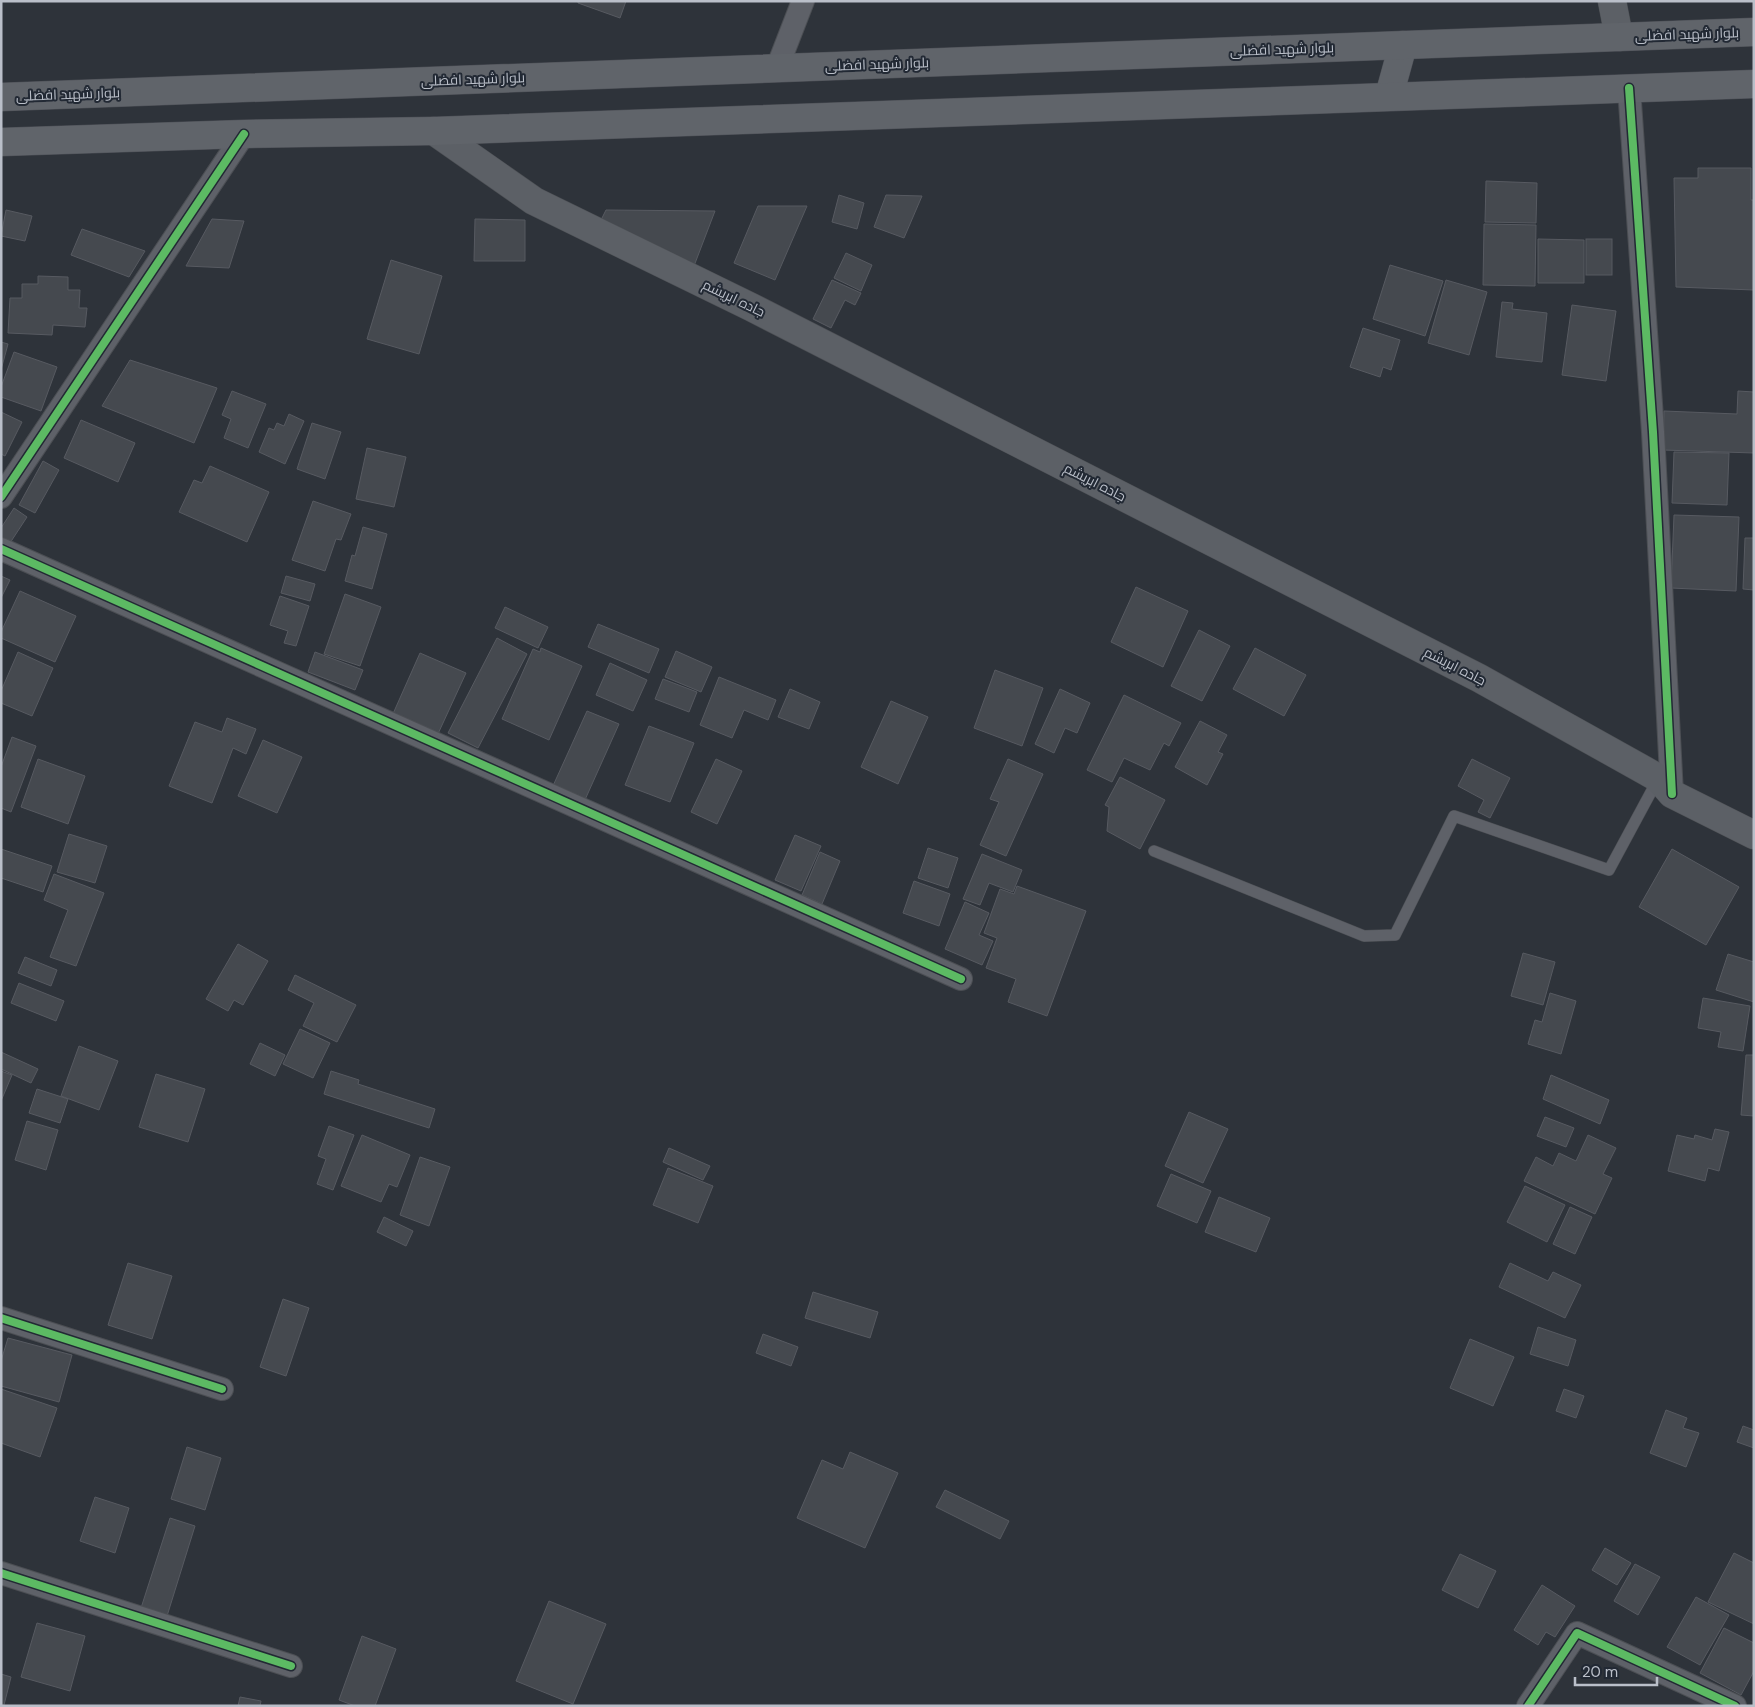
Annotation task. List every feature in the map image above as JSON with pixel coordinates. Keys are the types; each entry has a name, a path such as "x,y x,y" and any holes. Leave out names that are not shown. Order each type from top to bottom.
{"main road":[{"path":"1612,1 1618,37"},
{"name":"بلوار شهید افضلی","path":"2,96 1754,32"},
{"path":"1389,96 1403,44"},
{"path":"1,142 244,134 434,131 1754,84"},
{"name":"جاده ابریشم","path":"434,131 534,200 751,307 1461,668 1665,786 1754,835"}],"street":[{"path":"777,68 803,1"},
{"path":"1629,88 1654,432 1665,786"},
{"path":"1,497 244,134"},
{"path":"1,549 961,980"},
{"path":"1,1318 222,1389"},
{"path":"1,1573 291,1666"},
{"path":"1528,1706 1577,1633 1735,1706"}],"lane":[{"path":"1154,851 1364,936 1395,935 1454,816 1609,870 1665,786"}],"building":[{"path":"578,1 626,1 620,18 578,3"},
{"path":"1698,168 1751,168 1751,200 1754,200 1754,290 1676,287 1674,178 1698,178"},
{"path":"1486,181 1537,183 1536,223 1485,222"},
{"path":"839,195 864,203 857,229 832,222"},
{"path":"886,195 922,196 904,238 874,227"},
{"path":"758,206 807,206 775,280 734,263"},
{"path":"6,210 32,216 25,241 1,236"},
{"path":"606,210 715,211 694,266 599,224"},
{"path":"212,219 244,221 229,268 186,266"},
{"path":"475,219 525,220 525,261 474,261"},
{"path":"1484,224 1536,225 1535,286 1483,285"},
{"path":"82,229 145,251 129,277 71,255"},
{"path":"1538,239 1584,240 1584,283 1538,283"},
{"path":"1586,239 1612,239 1612,275 1586,275"},
{"path":"846,253 872,265 861,291 834,278"},
{"path":"391,260 442,276 419,354 367,339"},
{"path":"1390,265 1443,281 1425,336 1373,319"},
{"path":"38,276 68,277 68,290 80,290 79,308 87,308 85,327 53,325 52,335 8,333 10,298 22,298 22,284 38,284"},
{"path":"832,280 861,293 855,305 845,300 831,328 813,319"},
{"path":"1446,280 1487,292 1469,355 1428,343"},
{"path":"1502,302 1513,303 1512,309 1547,313 1542,362 1496,357"},
{"path":"1572,305 1616,311 1606,381 1562,375"},
{"path":"1363,328 1400,340 1391,370 1383,367 1380,377 1350,367"},
{"path":"1,342 8,344 1,370"},
{"path":"14,352 57,367 41,411 1,397 1,387"},
{"path":"130,360 217,388 194,443 102,406"},
{"path":"232,391 266,404 248,448 224,438 231,419 222,415"},
{"path":"1738,391 1754,392 1754,453 1663,450 1664,411 1737,414"},
{"path":"1,412 22,422 5,456 1,454"},
{"path":"289,414 304,421 285,464 259,452 269,428 274,430 277,423 284,426"},
{"path":"81,420 135,443 118,482 64,458"},
{"path":"312,423 341,432 325,479 297,469"},
{"path":"367,448 406,457 394,507 356,499"},
{"path":"1674,452 1729,453 1727,505 1672,503"},
{"path":"43,461 59,470 35,513 19,505"},
{"path":"210,466 269,492 247,542 179,512 194,480 202,483"},
{"path":"313,501 351,514 341,540 336,539 325,571 292,560"},
{"path":"14,508 27,517 10,543 1,537 1,528"},
{"path":"1674,515 1739,517 1736,591 1671,588"},
{"path":"363,527 387,534 372,589 345,581 352,555 355,556"},
{"path":"1745,538 1754,538 1754,590 1743,589"},
{"path":"1,576 10,580 1,598"},
{"path":"286,576 315,584 310,601 281,593"},
{"path":"1136,587 1188,611 1163,667 1111,642"},
{"path":"20,591 76,616 55,662 1,638 1,632"},
{"path":"345,594 381,607 360,666 324,654"},
{"path":"280,596 309,606 296,646 284,643 288,631 270,625"},
{"path":"505,607 548,627 538,648 495,628"},
{"path":"598,624 659,649 649,673 588,647"},
{"path":"1199,630 1230,646 1202,701 1171,686"},
{"path":"497,638 527,654 478,748 448,733"},
{"path":"541,648 582,666 549,740 502,719 533,649 540,652"},
{"path":"1255,648 1306,675 1284,716 1233,689"},
{"path":"676,651 712,667 701,692 665,677"},
{"path":"18,652 53,668 32,716 1,703 1,691"},
{"path":"315,652 363,670 355,690 308,672"},
{"path":"420,653 466,673 437,736 392,716"},
{"path":"610,663 647,680 633,711 596,695"},
{"path":"995,670 1043,688 1022,746 974,728"},
{"path":"719,677 776,700 768,720 744,710 732,738 700,725"},
{"path":"663,679 697,692 689,712 655,699"},
{"path":"790,689 820,702 809,729 778,717"},
{"path":"1060,689 1090,703 1077,733 1065,728 1054,753 1035,744"},
{"path":"1124,695 1181,723 1169,746 1164,743 1150,770 1124,758 1112,782 1087,770"},
{"path":"891,701 928,717 898,784 861,767"},
{"path":"587,711 619,724 584,802 552,788"},
{"path":"227,718 256,729 246,754 233,748 212,803 169,786 195,722 222,732"},
{"path":"1200,721 1227,735 1218,752 1223,754 1207,785 1175,767"},
{"path":"649,726 694,743 670,802 625,785"},
{"path":"12,737 36,746 11,812 1,808 1,767"},
{"path":"263,740 302,757 277,813 238,796"},
{"path":"38,759 85,776 68,824 21,807"},
{"path":"716,759 742,771 717,824 691,812"},
{"path":"1008,759 1043,774 1006,856 980,845 999,802 990,799"},
{"path":"1472,759 1510,778 1490,818 1478,812 1484,800 1458,786"},
{"path":"1120,777 1165,800 1140,849 1107,831 1109,807 1105,805"},
{"path":"69,834 107,846 95,883 57,872"},
{"path":"795,835 821,846 801,891 775,880"},
{"path":"928,848 958,858 948,888 918,878"},
{"path":"1,849 52,866 43,892 1,878"},
{"path":"1672,849 1739,887 1706,945 1639,907"},
{"path":"820,852 840,861 822,904 802,895"},
{"path":"982,854 1022,870 1013,892 989,883 980,905 963,899"},
{"path":"54,874 104,893 76,966 50,957 68,910 44,900"},
{"path":"914,881 950,894 939,926 903,913"},
{"path":"1017,886 1086,911 1047,1016 1008,1002 1016,979 986,968 997,938 984,933 1000,889 1014,894"},
{"path":"965,902 989,913 979,935 993,941 982,965 945,949"},
{"path":"238,944 268,961 243,1005 234,1000 228,1011 206,999"},
{"path":"1523,953 1555,962 1543,1005 1511,996"},
{"path":"1728,954 1754,962 1754,1002 1716,990"},
{"path":"25,957 57,970 51,986 18,973"},
{"path":"295,975 356,1005 337,1042 303,1026 314,1003 288,990"},
{"path":"19,983 64,1001 56,1021 11,1003"},
{"path":"1550,993 1576,1001 1561,1054 1528,1044 1535,1020 1542,1022"},
{"path":"1703,998 1750,1006 1743,1051 1718,1047 1721,1032 1698,1028"},
{"path":"300,1029 330,1043 313,1078 283,1064"},
{"path":"260,1043 285,1055 275,1076 250,1064"},
{"path":"79,1046 118,1061 99,1110 61,1096"},
{"path":"1,1052 38,1069 31,1083 1,1069"},
{"path":"1746,1055 1754,1055 1754,1116 1741,1115"},
{"path":"1,1071 12,1075 1,1101"},
{"path":"331,1071 359,1080 358,1084 435,1109 429,1128 324,1094"},
{"path":"156,1074 205,1089 188,1142 139,1127"},
{"path":"1551,1075 1609,1100 1600,1124 1543,1099"},
{"path":"37,1089 68,1099 60,1123 29,1113"},
{"path":"1189,1112 1228,1129 1203,1183 1165,1166"},
{"path":"1545,1117 1574,1128 1566,1147 1537,1136"},
{"path":"27,1121 58,1130 46,1170 15,1160"},
{"path":"329,1126 354,1135 333,1190 317,1184 326,1159 318,1156"},
{"path":"1715,1129 1729,1132 1719,1171 1708,1168 1705,1181 1668,1171 1677,1135 1694,1139 1695,1135 1712,1140"},
{"path":"362,1135 410,1155 397,1187 389,1184 381,1202 341,1186"},
{"path":"1588,1135 1616,1148 1603,1174 1612,1178 1595,1214 1524,1181 1536,1157 1553,1166 1559,1153 1576,1161"},
{"path":"669,1148 710,1166 703,1180 663,1162"},
{"path":"420,1157 450,1167 429,1226 400,1215"},
{"path":"668,1168 713,1186 698,1223 653,1205"},
{"path":"1171,1174 1211,1191 1197,1223 1157,1206"},
{"path":"1525,1186 1565,1205 1547,1242 1507,1222"},
{"path":"1219,1197 1270,1218 1256,1252 1205,1232"},
{"path":"1570,1207 1592,1217 1575,1254 1553,1244"},
{"path":"384,1217 413,1231 406,1246 377,1232"},
{"path":"128,1263 172,1276 152,1339 108,1325"},
{"path":"1510,1263 1548,1281 1553,1272 1581,1285 1565,1318 1499,1287"},
{"path":"813,1292 878,1312 870,1338 805,1318"},
{"path":"283,1299 309,1308 286,1376 260,1367"},
{"path":"1538,1327 1576,1340 1568,1366 1530,1354"},
{"path":"763,1334 798,1347 791,1366 756,1353"},
{"path":"8,1338 72,1355 59,1402 1,1386 1,1361"},
{"path":"1470,1339 1514,1357 1493,1406 1450,1388"},
{"path":"1,1389 57,1408 40,1457 1,1443"},
{"path":"1564,1389 1584,1396 1576,1418 1556,1411"},
{"path":"1666,1410 1687,1418 1683,1428 1699,1433 1686,1467 1650,1453"},
{"path":"1743,1426 1754,1430 1754,1448 1737,1442"},
{"path":"187,1447 221,1458 205,1510 171,1499"},
{"path":"850,1452 898,1473 865,1548 797,1518 822,1460 843,1469"},
{"path":"945,1490 1009,1521 1000,1539 936,1507"},
{"path":"95,1497 129,1508 115,1553 80,1541"},
{"path":"170,1518 195,1526 167,1616 141,1608"},
{"path":"1605,1548 1631,1563 1617,1585 1592,1570"},
{"path":"1734,1553 1754,1563 1754,1624 1708,1602"},
{"path":"1460,1554 1496,1571 1478,1608 1442,1590"},
{"path":"1635,1564 1660,1577 1638,1615 1614,1601"},
{"path":"1542,1585 1575,1606 1555,1637 1546,1632 1538,1645 1514,1630"},
{"path":"1696,1597 1729,1615 1700,1665 1667,1647"},
{"path":"549,1601 606,1624 573,1704 516,1681"},
{"path":"37,1623 85,1636 70,1691 21,1677"},
{"path":"1724,1628 1754,1643 1754,1671 1741,1695 1700,1673"},
{"path":"362,1636 396,1649 375,1706 355,1706 339,1700"},
{"path":"1,1674 11,1677 4,1705 1,1705"},
{"path":"240,1697 261,1701 260,1706 238,1706"}],"cycle path":[{"path":"1629,88 1653,432 1672,794"},
{"path":"1,497 244,134"},
{"path":"1,549 961,979"},
{"path":"1,1318 222,1389"},
{"path":"1,1573 291,1666"},
{"path":"1528,1706 1577,1633 1735,1706"}]}
